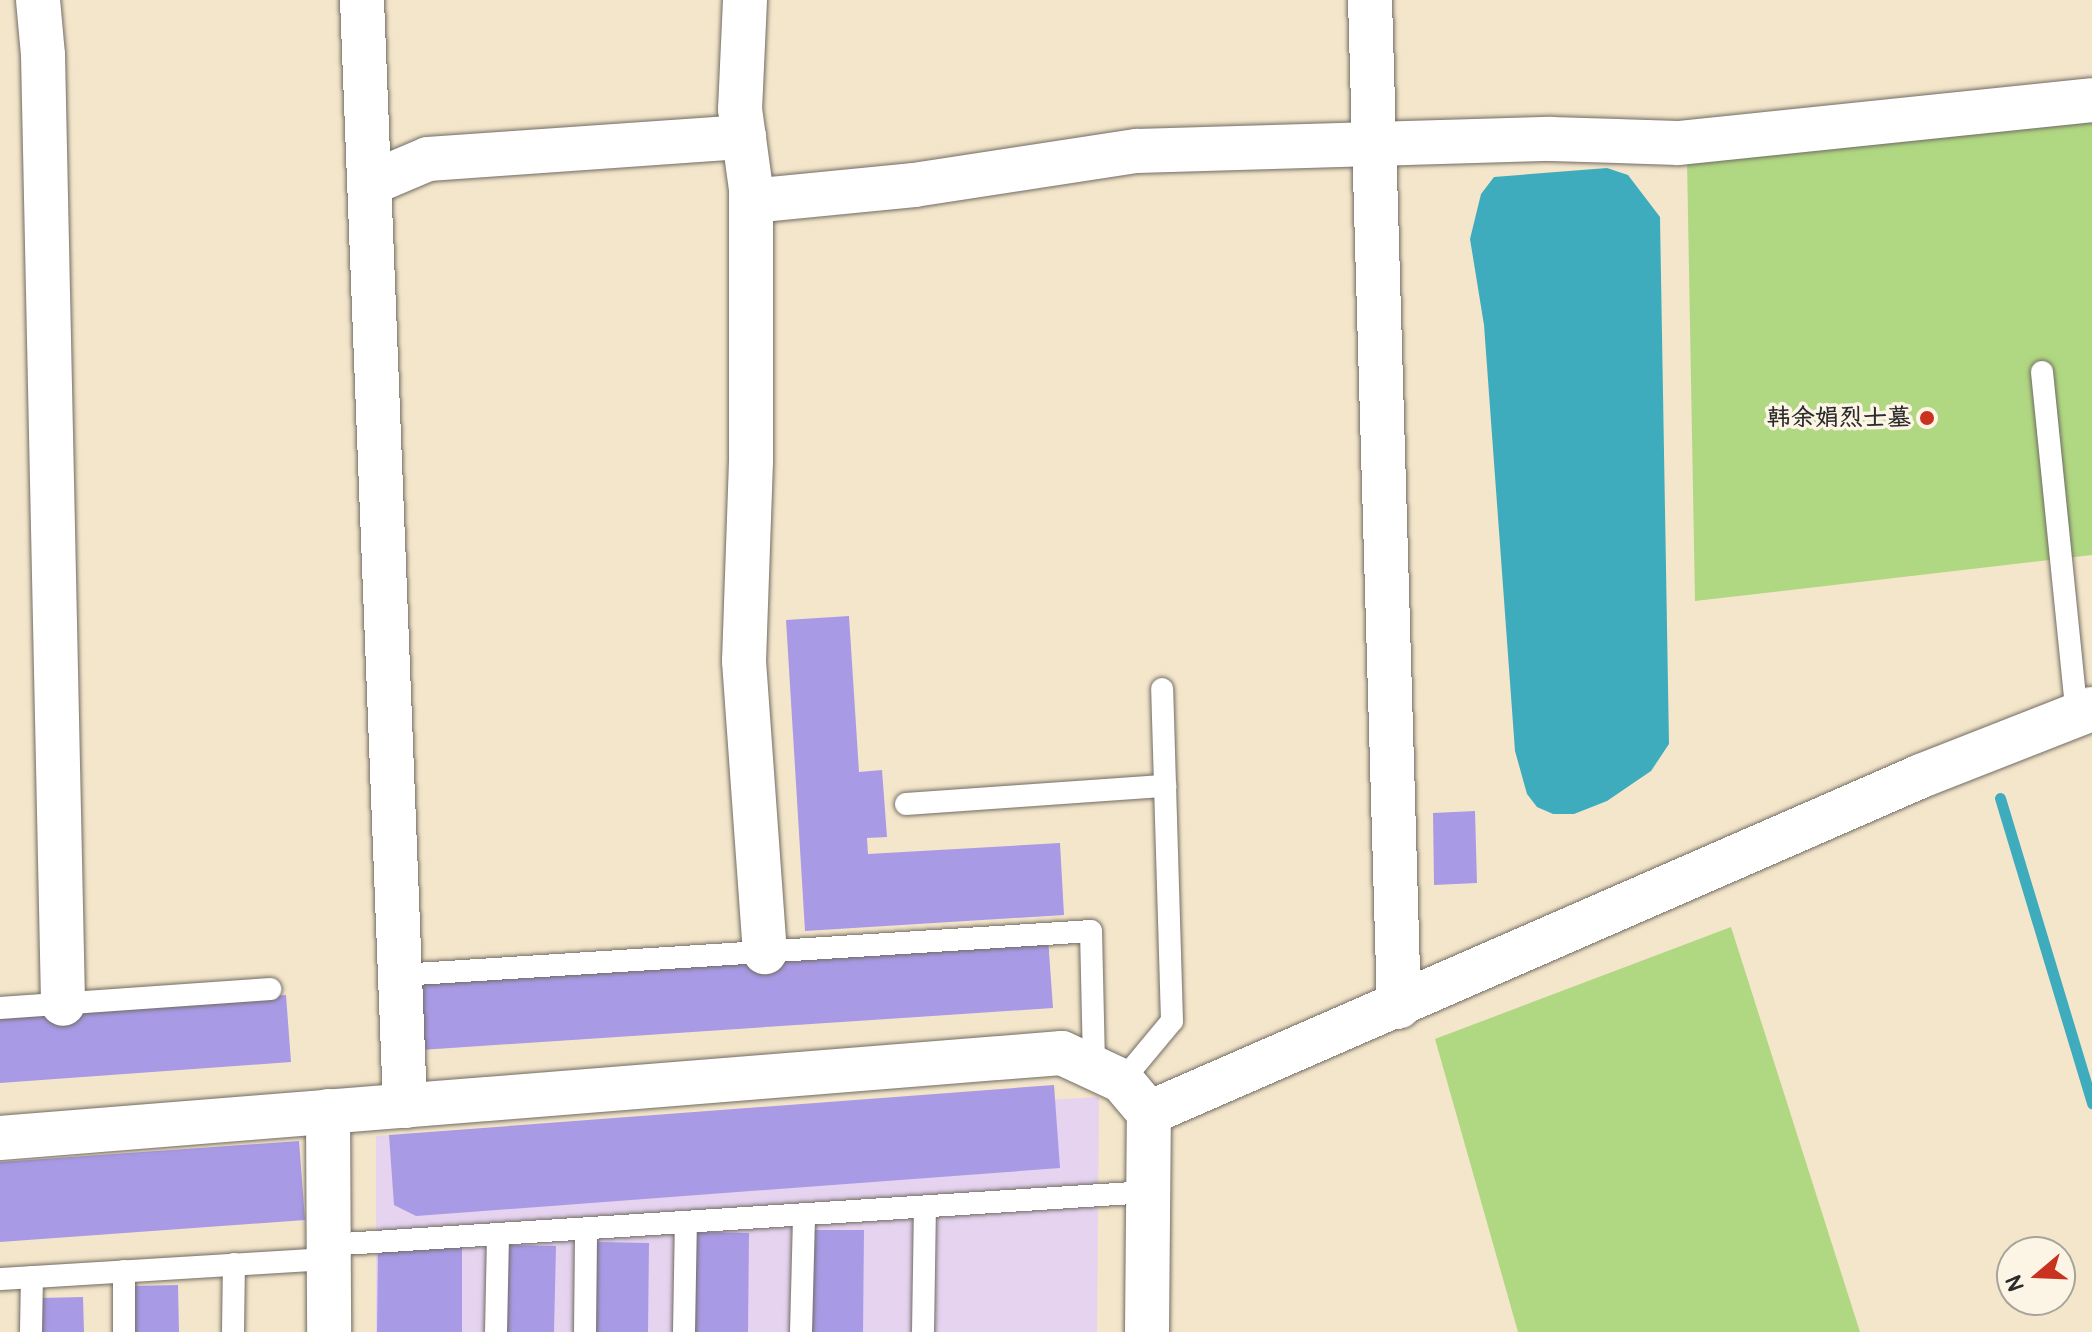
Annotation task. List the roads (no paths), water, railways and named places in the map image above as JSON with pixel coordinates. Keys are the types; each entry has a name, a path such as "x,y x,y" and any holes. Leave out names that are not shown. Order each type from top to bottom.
{"street":[{"path":"38,0 44,86 63,1004"},
{"path":"362,0 405,1106"},
{"path":"745,0 744,137 751,201 751,461 744,661 765,952"},
{"path":"1370,0 1378,146 1399,1007"},
{"path":"751,201 914,185 1137,151 1551,139 1678,143 2092,100"},
{"path":"369,184 428,159 744,137"},
{"path":"0,1138 1062,1053 1122,1087 1399,1007 1921,776 2084,712"},
{"path":"1122,1087 1148,1192 1147,1332"},
{"path":"328,1111 329,1332"}],"lane":[{"path":"2042,372 2084,712"},
{"path":"1122,1087 1172,1021 1162,689"},
{"path":"906,804 1165,786"},
{"path":"400,975 1091,931 1122,1087"},
{"path":"0,1008 270,989"},
{"path":"0,1279 234,1264 498,1235 1148,1192"},
{"path":"923,1332 925,1207"},
{"path":"801,1332 804,1215"},
{"path":"684,1332 686,1222"},
{"path":"585,1332 586,1229"},
{"path":"496,1332 498,1235"},
{"path":"233,1332 234,1264"},
{"path":"124,1271 124,1332"},
{"path":"31,1332 32,1277"}],"water":[{"path":"1607,168 1628,175 1660,217 1669,744 1651,771 1607,801 1574,814 1553,814 1537,807 1527,794 1515,751 1484,325 1470,239 1481,194 1494,177"}],"waterway":[{"path":"2000,798 2092,1103"}],"place":[{"name":"韩余娟烈士墓","path":"1927,418"}]}
